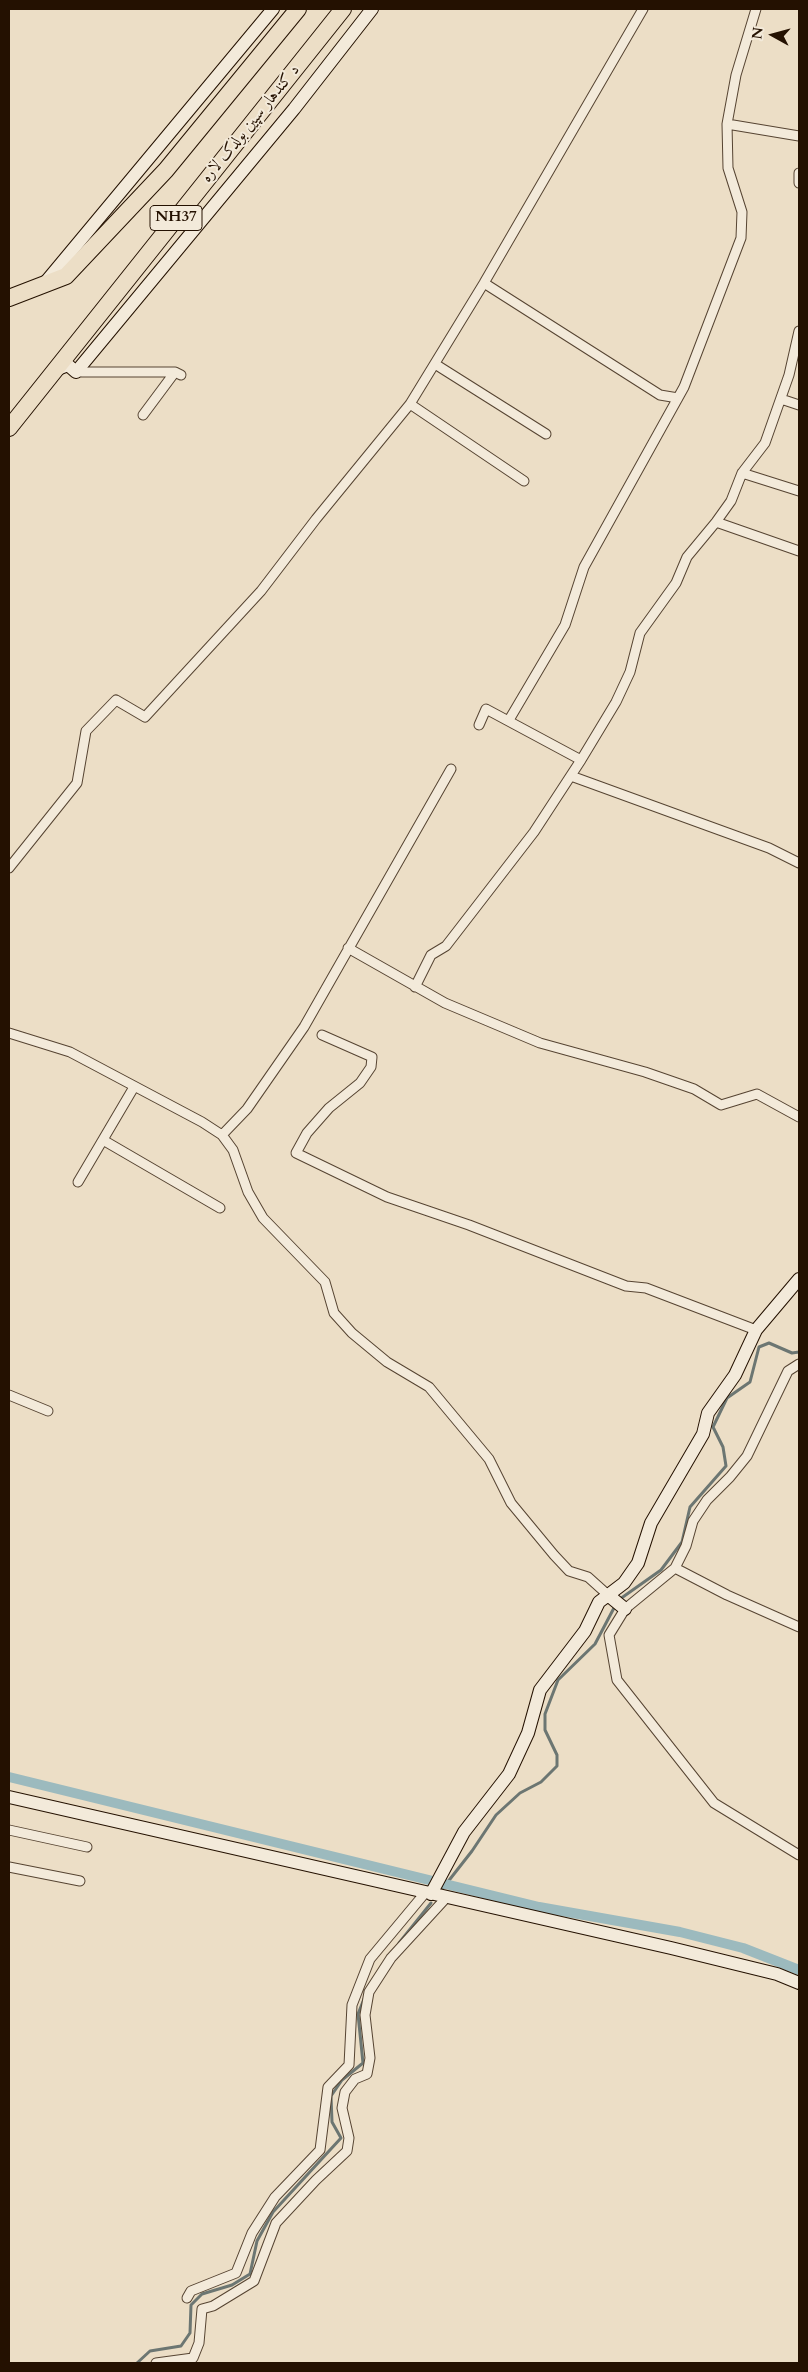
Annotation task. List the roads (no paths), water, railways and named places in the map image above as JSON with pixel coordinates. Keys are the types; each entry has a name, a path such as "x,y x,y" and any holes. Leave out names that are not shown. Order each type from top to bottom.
{"highway":[{"name":"NH37","path":"9,298 66,276 166,170 298,9"},
{"name":"د کندهار سپین بولدک لاره","path":"9,428 343,9"}],"street":[{"path":"44,284 272,9"},
{"path":"76,372 288,116 372,9"},
{"path":"9,868 77,784 86,731 116,700 145,717 261,592 316,519 410,404 484,283 643,9"},
{"path":"509,720 565,625 584,568 678,398 741,238 742,212 728,168 726,124 736,75 756,9"},
{"path":"726,124 799,136"},
{"path":"799,173 799,183"},
{"path":"484,283 660,395 678,398"},
{"path":"415,987 431,955 446,946 534,832 616,702 630,672 640,633 676,583 687,557 731,501 742,473 765,443 789,375 799,331"},
{"path":"435,364 546,434"},
{"path":"53,371 68,365 76,372 178,374 143,415"},
{"path":"781,399 799,405"},
{"path":"410,404 524,481"},
{"path":"742,473 799,491"},
{"path":"716,522 799,551"},
{"path":"479,725 486,709 497,713 581,760"},
{"path":"222,1135 247,1110 304,1027 452,769"},
{"path":"571,776 769,848 799,863"},
{"path":"348,948 444,1003 540,1043 645,1072 694,1089 721,1105 757,1094 799,1118"},
{"path":"9,1033 70,1052 202,1122 222,1135 234,1150 248,1192 264,1218 325,1282 334,1313 352,1332 387,1362 429,1387 488,1459 511,1503 554,1555 570,1571 588,1577 616,1602"},
{"path":"322,1035 372,1057 371,1067 360,1083 329,1108 306,1133 296,1153 387,1197 469,1225 626,1286 646,1288 756,1330"},
{"path":"78,1182 134,1087"},
{"path":"103,1140 220,1208"},
{"path":"799,1279 756,1330 735,1375 708,1413 703,1434 652,1523 638,1563 624,1582 616,1602 610,1635 618,1680 714,1803 799,1855"},
{"path":"187,2298 191,2291 236,2274 252,2233 274,2197 320,2150 328,2087 349,2065 352,2005 370,1959 444,1872 464,1832 509,1774 528,1733 540,1690 585,1631 599,1602 616,1602 676,1568 686,1546 693,1521 707,1500 730,1477 747,1456 788,1371 799,1364"},
{"path":"9,1395 48,1411"},
{"path":"676,1568 727,1595 799,1627"},
{"path":"9,1797 671,1948 777,1974 799,1983"},
{"path":"9,1830 87,1847"},
{"path":"9,1867 80,1881"},
{"path":"156,2363 193,2358 199,2343 202,2309 251,2284 276,2223 316,2180 347,2151 349,2138 342,2108 345,2092 356,2079 367,2074 370,2058 365,2015 369,1992 391,1958 446,1898"},
{"path":"236,2274 251,2284"}],"waterway":[{"path":"620,1599 661,1570 682,1542 690,1507 726,1466 723,1447 713,1427 727,1398 750,1382 759,1347 769,1343 792,1353 799,1352"},
{"path":"443,1888 472,1851 496,1815 520,1793 541,1782 557,1766 557,1755 545,1730 545,1714 558,1680 595,1644 615,1606"},
{"path":"9,1777 539,1907 680,1932 743,1948 799,1970"},
{"path":"399,1943 431,1903"},
{"path":"137,2363 150,2351 181,2346 190,2333 191,2305 202,2294 232,2285 250,2274 257,2241 273,2212 341,2138 332,2122 331,2096 342,2080 363,2063 358,2014 364,1999"}]}
